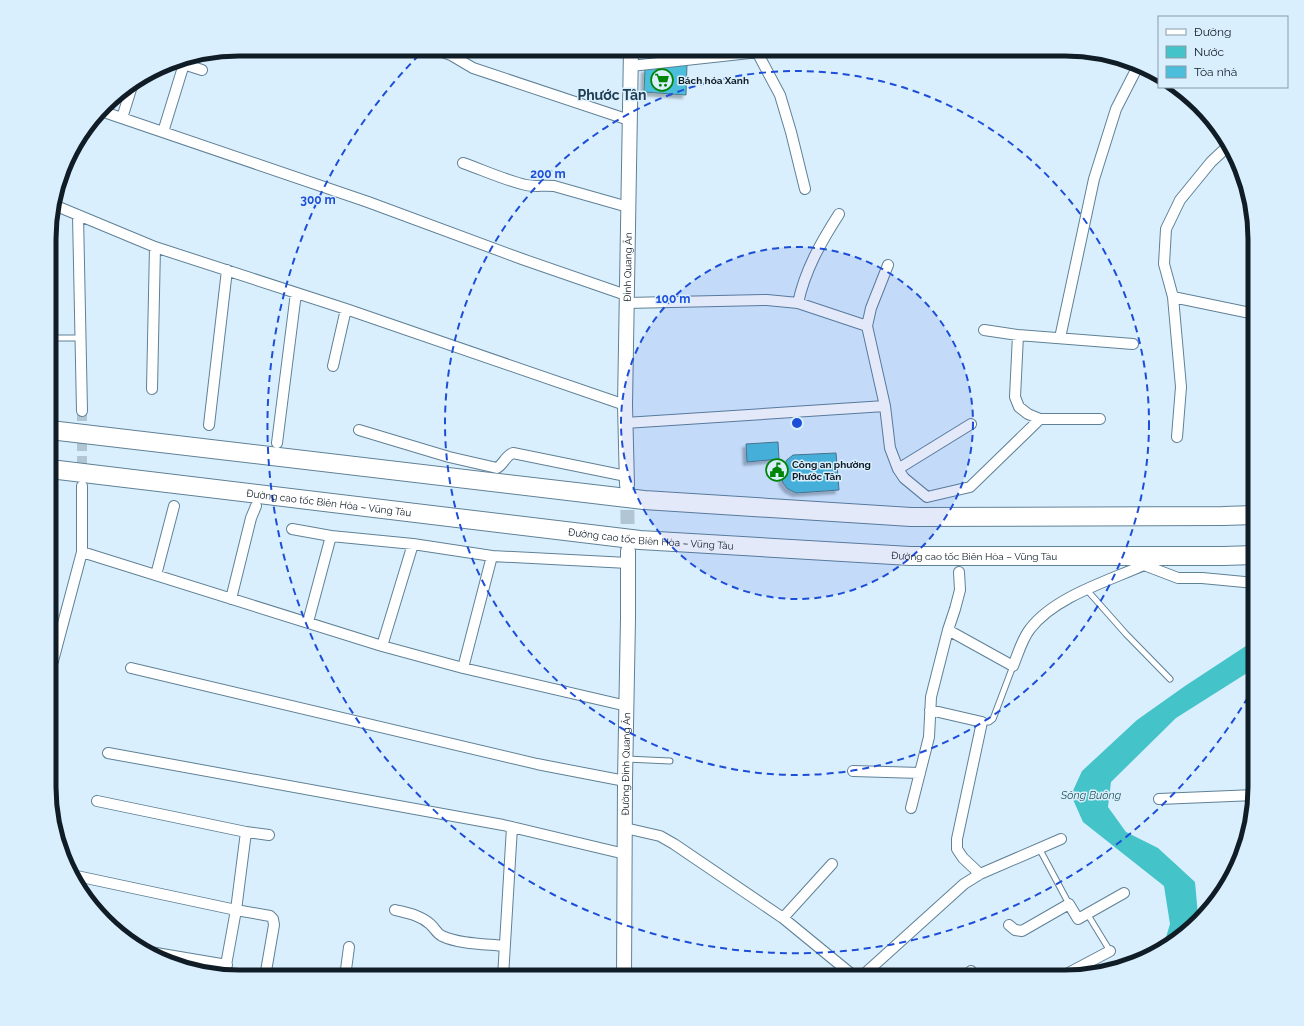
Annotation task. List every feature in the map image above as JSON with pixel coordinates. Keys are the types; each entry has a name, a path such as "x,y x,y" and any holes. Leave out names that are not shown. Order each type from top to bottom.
{"highway":[{"path":"56,431 644,500 911,517 1248,515"},
{"name":"Đường cao tốc Biên Hòa – Vũng Tàu","path":"56,470 640,540 910,556 1248,555"}],"street":[{"path":"453,56 473,68 629,120"},
{"name":"Đinh Quang Ân","path":"627,480 625,423 626,299 631,56"},
{"path":"631,66 722,56"},
{"path":"760,56 780,95 805,189"},
{"path":"184,65 202,70"},
{"path":"163,132 178,67"},
{"path":"1060,338 1094,179 1116,109 1136,70"},
{"path":"122,118 130,92"},
{"path":"107,113 368,202 626,299 767,300 798,303 867,326"},
{"path":"1177,437 1181,387 1173,297 1164,264 1166,229 1180,200 1211,162 1226,151"},
{"path":"463,163 517,182 535,186 554,186 628,207"},
{"path":"59,207 155,247 346,309 625,405"},
{"path":"798,303 809,266 826,235 840,214"},
{"path":"78,215 82,411"},
{"path":"152,389 155,247"},
{"path":"888,265 871,308 867,326 885,406 890,448 898,469 904,478 927,497 970,487 1040,419"},
{"path":"209,425 227,270"},
{"path":"277,443 296,293"},
{"path":"1173,297 1248,313"},
{"path":"333,366 346,309"},
{"path":"984,330 1018,335 1133,344"},
{"path":"1018,335 1015,397 1019,407 1028,414 1040,419 1100,419"},
{"path":"625,423 885,406"},
{"path":"898,469 971,424"},
{"path":"359,430 449,457 497,468 508,455 513,453 627,480"},
{"path":"56,650 82,552 82,486"},
{"path":"156,575 174,506"},
{"path":"231,599 251,518 256,506"},
{"path":"292,529 331,536 413,544 492,556 628,557"},
{"path":"308,622 331,536"},
{"path":"382,646 413,544"},
{"path":"82,552 382,646 463,668 627,706"},
{"path":"463,668 492,556"},
{"name":"Đường Đinh Quang Ân","path":"624,970 628,557"},
{"path":"948,630 1013,666 1029,630 1043,614 1058,604 1144,565 1178,578 1202,578 1248,582"},
{"path":"911,808 929,737 931,697 960,590 959,572"},
{"path":"130,668 537,764 625,781"},
{"path":"930,710 982,722 957,838 957,849 963,858 980,874"},
{"path":"108,753 512,827 625,854"},
{"path":"853,771 920,773"},
{"path":"1159,799 1248,795"},
{"path":"97,801 246,832 269,835"},
{"path":"503,970 512,827"},
{"path":"625,828 660,836 783,918 846,970"},
{"path":"226,970 236,910 246,832"},
{"path":"869,970 964,884 980,874 1061,839"},
{"path":"783,918 832,864"},
{"path":"79,876 270,916 274,925 266,970"},
{"path":"1009,926 1015,930 1022,931 1069,904 1078,919 1088,915 1124,893"},
{"path":"395,910 418,916 431,925 436,932 443,937 458,941 504,946"},
{"path":"346,970 349,947"},
{"path":"1082,969 1110,951"},
{"path":"166,955 227,965"}],"lane":[{"path":"56,338 81,338"},
{"path":"1087,590 1126,634 1170,679"},
{"path":"982,722 989,722 993,719 1013,666"},
{"path":"625,759 670,761"},
{"path":"1039,848 1069,904"},
{"path":"1088,915 1110,951"}],"water":[{"name":"Sông Buông","path":"1248,645 1248,672 1176,718 1111,782 1108,807 1126,832 1158,848 1195,882 1198,913 1186,925 1165,940 1170,924 1164,886 1083,822 1071,795 1082,771 1137,720"}],"building":[{"name":"Bách hóa Xanh","path":"687,64 686,95 644,92 645,69"},
{"path":"778,442 779,459 747,462 746,444"},
{"path":"836,453 839,490 796,493 788,489 783,483 781,475 783,467 787,460 793,455"}],"tunnel":[{"path":"82,411 82,478"},
{"path":"627,489 628,548"}],"place":[{"name":"Bách hóa Xanh","path":"662,80"},
{"name":"Công an phường Phước Tân","path":"777,470"}],"district":[{"name":"Phước Tân","path":"612,95"}]}
